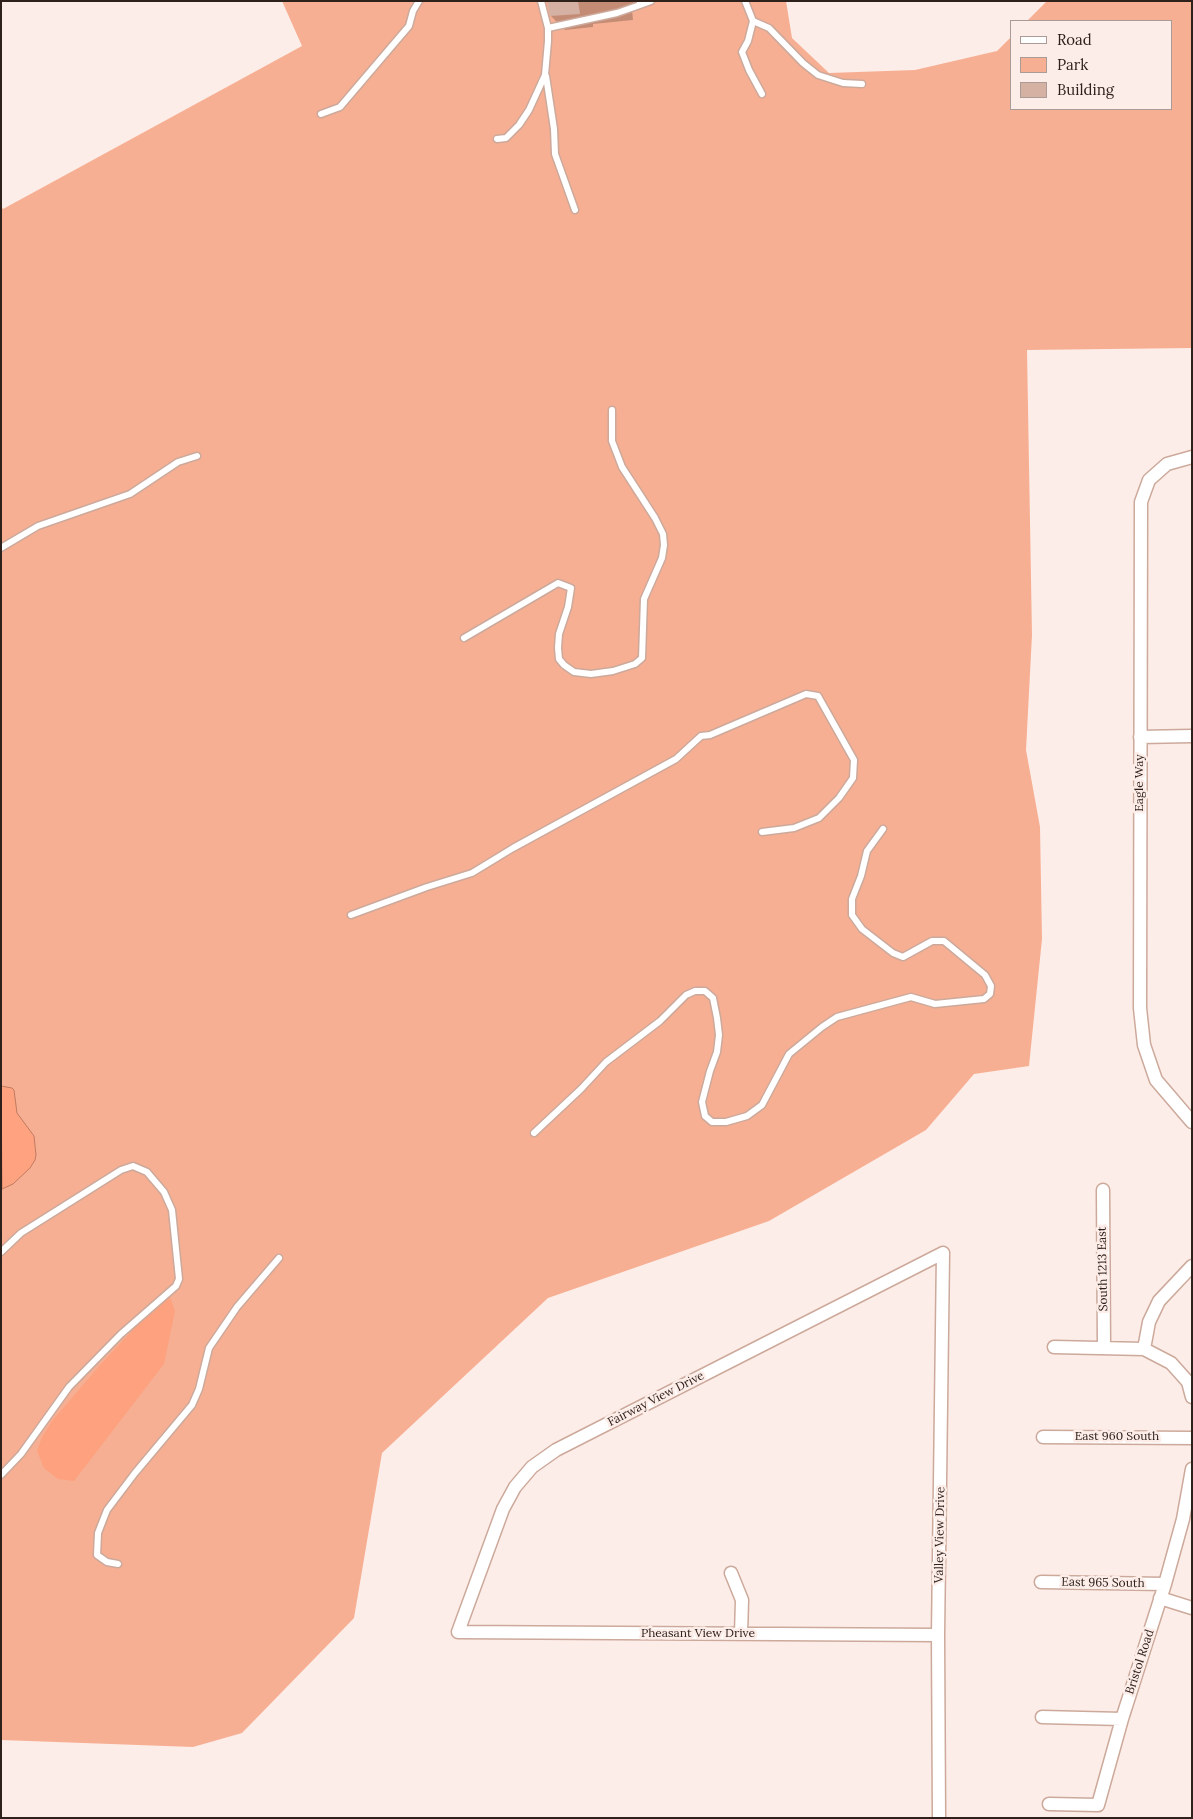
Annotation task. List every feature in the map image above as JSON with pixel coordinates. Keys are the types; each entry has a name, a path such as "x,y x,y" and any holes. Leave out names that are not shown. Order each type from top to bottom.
{"street":[{"name":"Eagle Way","path":"1190,1117 1156,1080 1144,1045 1140,1008 1140,737 1141,502 1149,480 1167,464 1192,457"},
{"path":"1140,737 1192,736"},
{"name":"South 1213 East","path":"1102,1190 1104,1348"},
{"name":"Fairway View Drive","path":"458,1632 503,1509 515,1487 532,1467 556,1450 944,1253"},
{"name":"Valley View Drive","path":"939,1818 938,1635 944,1253"},
{"path":"1144,1349 1149,1322 1159,1301 1192,1266"},
{"path":"1054,1348 1144,1349 1171,1362 1188,1382 1192,1397"},
{"name":"East 960 South","path":"1043,1437 1192,1438"},
{"name":"Bristol Road","path":"1049,1804 1098,1805 1122,1719 1160,1598 1188,1520 1192,1468"},
{"path":"731,1573 742,1600 741,1634"},
{"name":"East 965 South","path":"1041,1582 1165,1584"},
{"name":"East 965 South","path":"1160,1598 1192,1608"},
{"name":"Pheasant View Drive","path":"458,1632 938,1635"},
{"path":"1042,1717 1122,1719"}],"lane":[{"path":"321,114 340,107 409,26 412,11 419,1"},
{"path":"541,1 548,28 546,75 554,130 553,143 555,154 575,210"},
{"path":"548,28 617,13 640,3 651,1"},
{"path":"745,1 753,20 748,40 742,52 762,94"},
{"path":"753,20 769,28 803,63 818,75 843,83 862,84"},
{"path":"497,139 506,138 519,125 529,110 546,75"},
{"path":"464,638 558,583 571,588 568,607 559,634 559,658 564,665 574,672 591,674 613,671 635,664 642,658 644,599 662,558 663,534 655,518 622,467 612,441 612,410"},
{"path":"1,548 38,526 130,494 178,462 196,456"},
{"path":"350,915 426,887 472,873 513,848 676,759 701,736 710,735 806,694 818,696 854,760 852,778 839,798 819,818 794,828 762,832"},
{"path":"534,1133 581,1089 606,1062 660,1021 686,995 695,991 705,990 713,998 717,1018 719,1035 717,1052 702,1102 705,1116 712,1122 726,1122 747,1116 762,1105 789,1054 837,1017 911,997 935,1004 984,999 990,994 991,986 985,974 944,941 932,941 903,956 893,953 862,929 852,915 852,899 861,876 867,851 883,829"},
{"path":"1,1252 21,1233 121,1170 133,1166 147,1172 164,1192 172,1210 179,1279 176,1286 121,1334 69,1387 21,1454 1,1475"},
{"path":"118,1564 107,1562 97,1555 98,1533 107,1510 135,1473 192,1405 199,1389 209,1348 237,1307 279,1258"}],"green space":[{"path":"282,1 786,1 792,38 829,73 915,70 997,51 1010,38 1010,110 1173,110 1173,20 1028,20 1047,1 1192,1 1192,348 1027,350 1032,635 1026,750 1040,827 1042,939 1029,1066 974,1074 926,1130 769,1221 548,1298 382,1453 354,1618 242,1733 193,1747 1,1740 1,206 3,209 302,46"}],"shaded area":[{"path":"1,1086 14,1090 17,1113 34,1136 36,1155 30,1168 13,1184 2,1189"},
{"path":"168,1292 175,1311 164,1364 74,1481 58,1479 44,1468 37,1451 42,1437 52,1421 101,1364"}],"building":[{"path":"547,1 578,1 580,14 550,16"}]}
